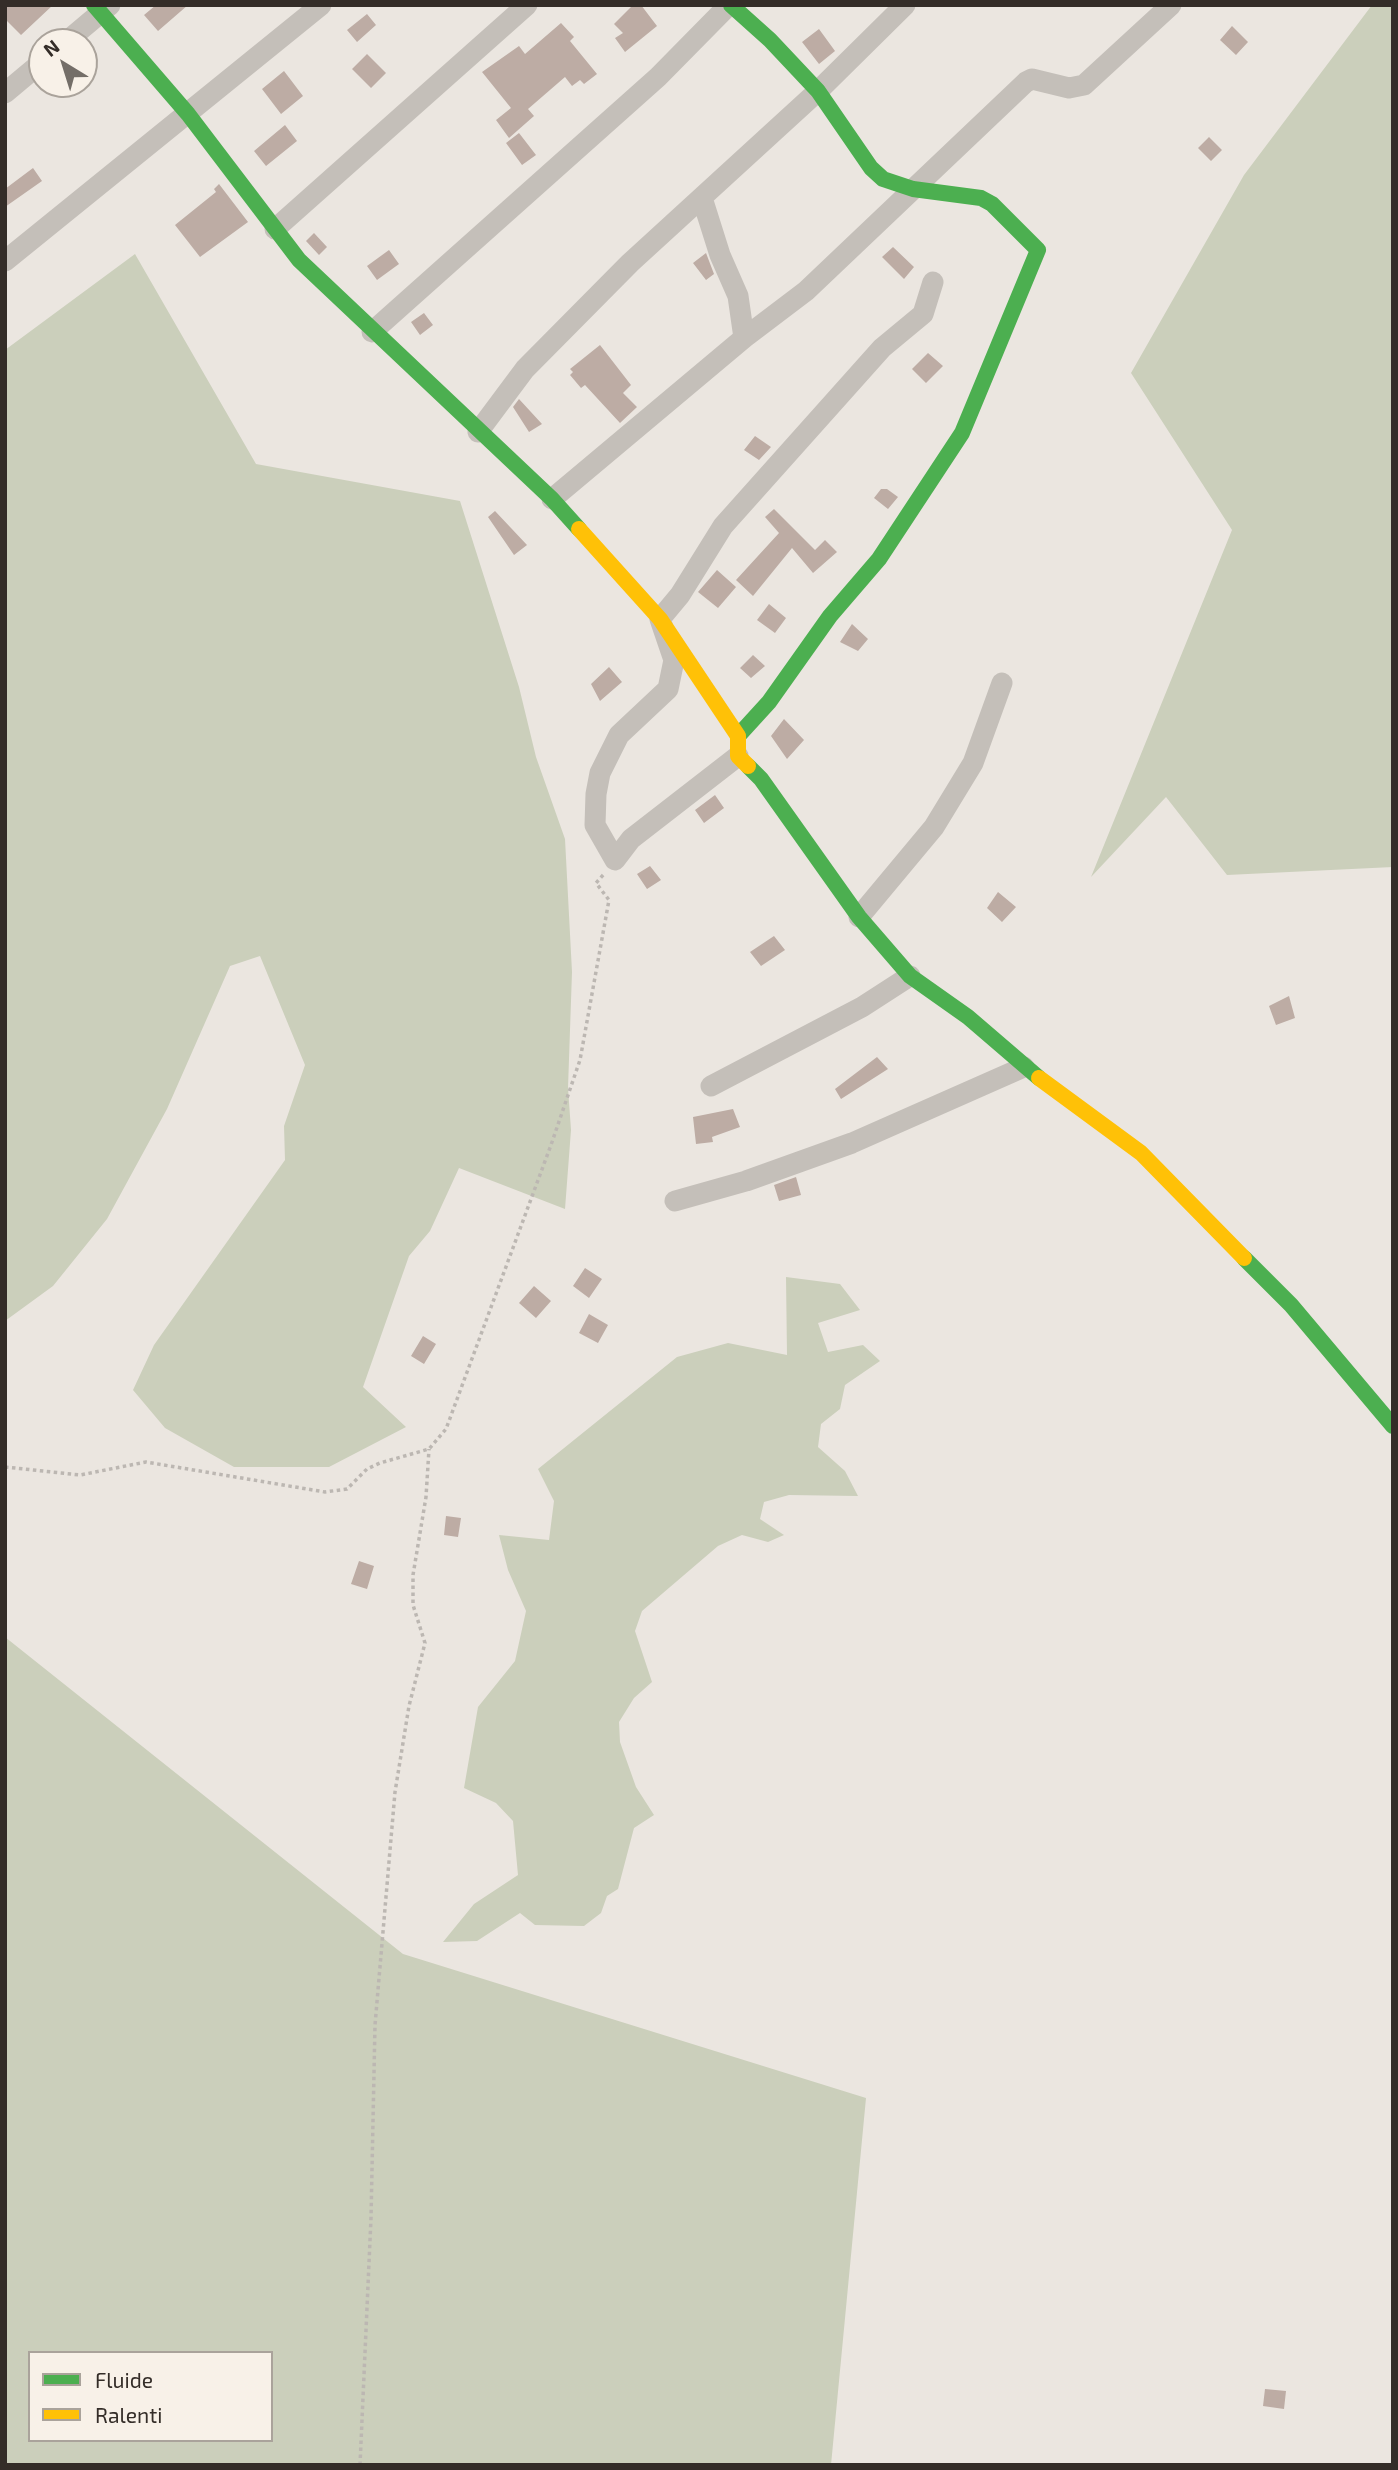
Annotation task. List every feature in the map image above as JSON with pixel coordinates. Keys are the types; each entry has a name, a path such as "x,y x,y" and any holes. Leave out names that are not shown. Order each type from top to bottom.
{"street":[{"path":"5,261 321,5"},
{"path":"275,229 527,5"},
{"path":"372,332 658,77 730,5 818,91 871,168 894,185 981,198 992,204 1038,250 962,433 879,559 830,616 738,746 631,839 615,860 595,825 596,794 600,773 619,735 668,689 674,660 660,619"},
{"path":"478,432 524,369 630,263 818,91 905,5"},
{"path":"552,499 744,338 806,291 1027,82 1032,79 1069,88 1084,85 1171,5"},
{"path":"81,28 102,8 188,114 299,260 372,332 552,499 660,619 761,779 859,917 910,976 968,1017 1024,1067 1141,1153 1291,1305 1393,1426"},
{"path":"5,93 28,74"},
{"path":"702,198 738,296 744,338"},
{"path":"660,619 680,595 723,526 882,348 923,314 933,282"},
{"path":"859,917 934,827 973,763 1002,683"},
{"path":"711,1086 862,1007 910,976"},
{"path":"675,1201 746,1181 852,1143 1024,1067"}],"path":[{"path":"5,1467 80,1475 146,1462 325,1492 347,1489 367,1469 380,1463 429,1449 446,1429 580,1060 610,900 596,883 615,860"},
{"path":"360,2465 371,2218 375,2025 395,1792 409,1706 425,1643 413,1605 413,1575 426,1497 429,1449"}],"green space":[{"path":"1372,5 1393,5 1393,867 1227,875 1166,797 1091,877 1232,530 1131,373 1244,175"},
{"path":"135,254 256,464 460,501 519,687 536,757 565,839 572,972 568,1088 571,1130 565,1209 459,1168 430,1231 409,1256 363,1387 406,1427 329,1467 234,1467 165,1428 133,1390 154,1345 285,1160 284,1126 305,1065 260,956 230,966 167,1109 107,1219 53,1286 5,1321 5,350"},
{"path":"786,1277 840,1284 860,1310 818,1323 828,1352 863,1345 880,1361 845,1385 840,1409 821,1424 818,1447 845,1471 858,1496 789,1495 764,1502 760,1519 784,1535 768,1542 742,1535 718,1546 642,1611 635,1631 652,1682 634,1698 619,1722 620,1742 636,1787 654,1815 634,1828 618,1889 607,1896 601,1913 584,1926 535,1925 520,1913 477,1941 443,1942 474,1904 518,1875 513,1821 496,1803 464,1788 478,1707 515,1661 526,1611 508,1570 499,1535 549,1540 554,1501 538,1469 677,1357 728,1343 787,1355"},
{"path":"5,1637 403,1954 866,2098 831,2465 5,2465"}],"building":[{"path":"5,5 53,5 21,35 5,19"},
{"path":"156,5 188,5 158,31 144,15"},
{"path":"633,5 641,5 657,26 625,52 615,38 623,33 614,24"},
{"path":"367,14 376,25 357,42 347,30"},
{"path":"561,23 574,37 570,41 597,74 584,84 580,80 572,86 565,77 528,109 534,116 509,138 496,120 511,108 482,72 519,46 525,54"},
{"path":"1232,26 1248,42 1236,55 1220,40"},
{"path":"819,29 835,51 819,64 802,42"},
{"path":"367,54 386,73 371,88 352,69"},
{"path":"284,71 303,96 281,114 262,89"},
{"path":"285,125 297,141 266,166 254,151"},
{"path":"519,133 536,155 522,165 506,143"},
{"path":"1209,137 1222,150 1211,161 1198,148"},
{"path":"33,168 42,181 5,207 5,189"},
{"path":"219,184 248,222 200,257 175,225 216,192 214,189"},
{"path":"314,233 327,247 319,255 306,241"},
{"path":"893,247 914,267 904,279 882,257"},
{"path":"389,250 399,264 377,280 367,266"},
{"path":"706,253 714,274 706,280 693,263"},
{"path":"424,313 433,325 420,335 411,322"},
{"path":"600,345 631,385 623,393 637,407 620,423 585,385 581,388 570,375 573,372 570,369"},
{"path":"928,353 943,366 926,383 912,369"},
{"path":"519,399 542,424 529,432 513,407"},
{"path":"755,436 771,447 759,460 744,450"},
{"path":"881,489 887,489 898,497 888,509 874,498"},
{"path":"774,509 815,550 825,540 837,552 813,573 792,548 753,596 736,580 779,533 765,517"},
{"path":"495,511 527,545 514,555 488,517"},
{"path":"717,570 736,587 718,608 698,592"},
{"path":"769,604 786,618 775,633 757,620"},
{"path":"852,624 868,639 858,651 840,642"},
{"path":"753,655 765,666 751,678 740,668"},
{"path":"609,667 622,682 600,701 591,684"},
{"path":"784,719 804,740 787,759 771,736"},
{"path":"715,795 724,808 704,823 695,810"},
{"path":"650,866 661,880 647,889 637,874"},
{"path":"998,892 1016,907 1002,922 987,908"},
{"path":"774,936 785,950 761,966 750,952"},
{"path":"1289,996 1295,1018 1276,1025 1269,1006"},
{"path":"877,1057 888,1069 841,1099 835,1089"},
{"path":"733,1109 740,1127 712,1137 713,1142 696,1144 693,1117"},
{"path":"796,1177 801,1195 779,1201 774,1185"},
{"path":"585,1268 602,1279 589,1298 573,1286"},
{"path":"534,1286 551,1301 536,1318 519,1303"},
{"path":"589,1314 608,1325 598,1343 579,1333"},
{"path":"423,1336 436,1344 424,1364 411,1356"},
{"path":"446,1516 461,1518 458,1537 444,1535"},
{"path":"359,1561 374,1566 367,1589 351,1584"},
{"path":"1265,2389 1286,2391 1284,2409 1263,2406"}],"traffic: fast":[{"path":"94,5 188,114 299,260 552,499 579,529"},
{"path":"731,5 770,40 818,91 871,168 883,179 913,189 981,198 992,204 1038,250 962,433 879,559 830,616 769,702 738,736"},
{"path":"748,766 761,779 859,917 910,976 968,1017 1039,1078"},
{"path":"1244,1258 1291,1305 1393,1426"}],"traffic: slow":[{"path":"579,529 660,619 738,736 738,756 748,766"},
{"path":"1039,1078 1141,1153 1244,1258"}]}
